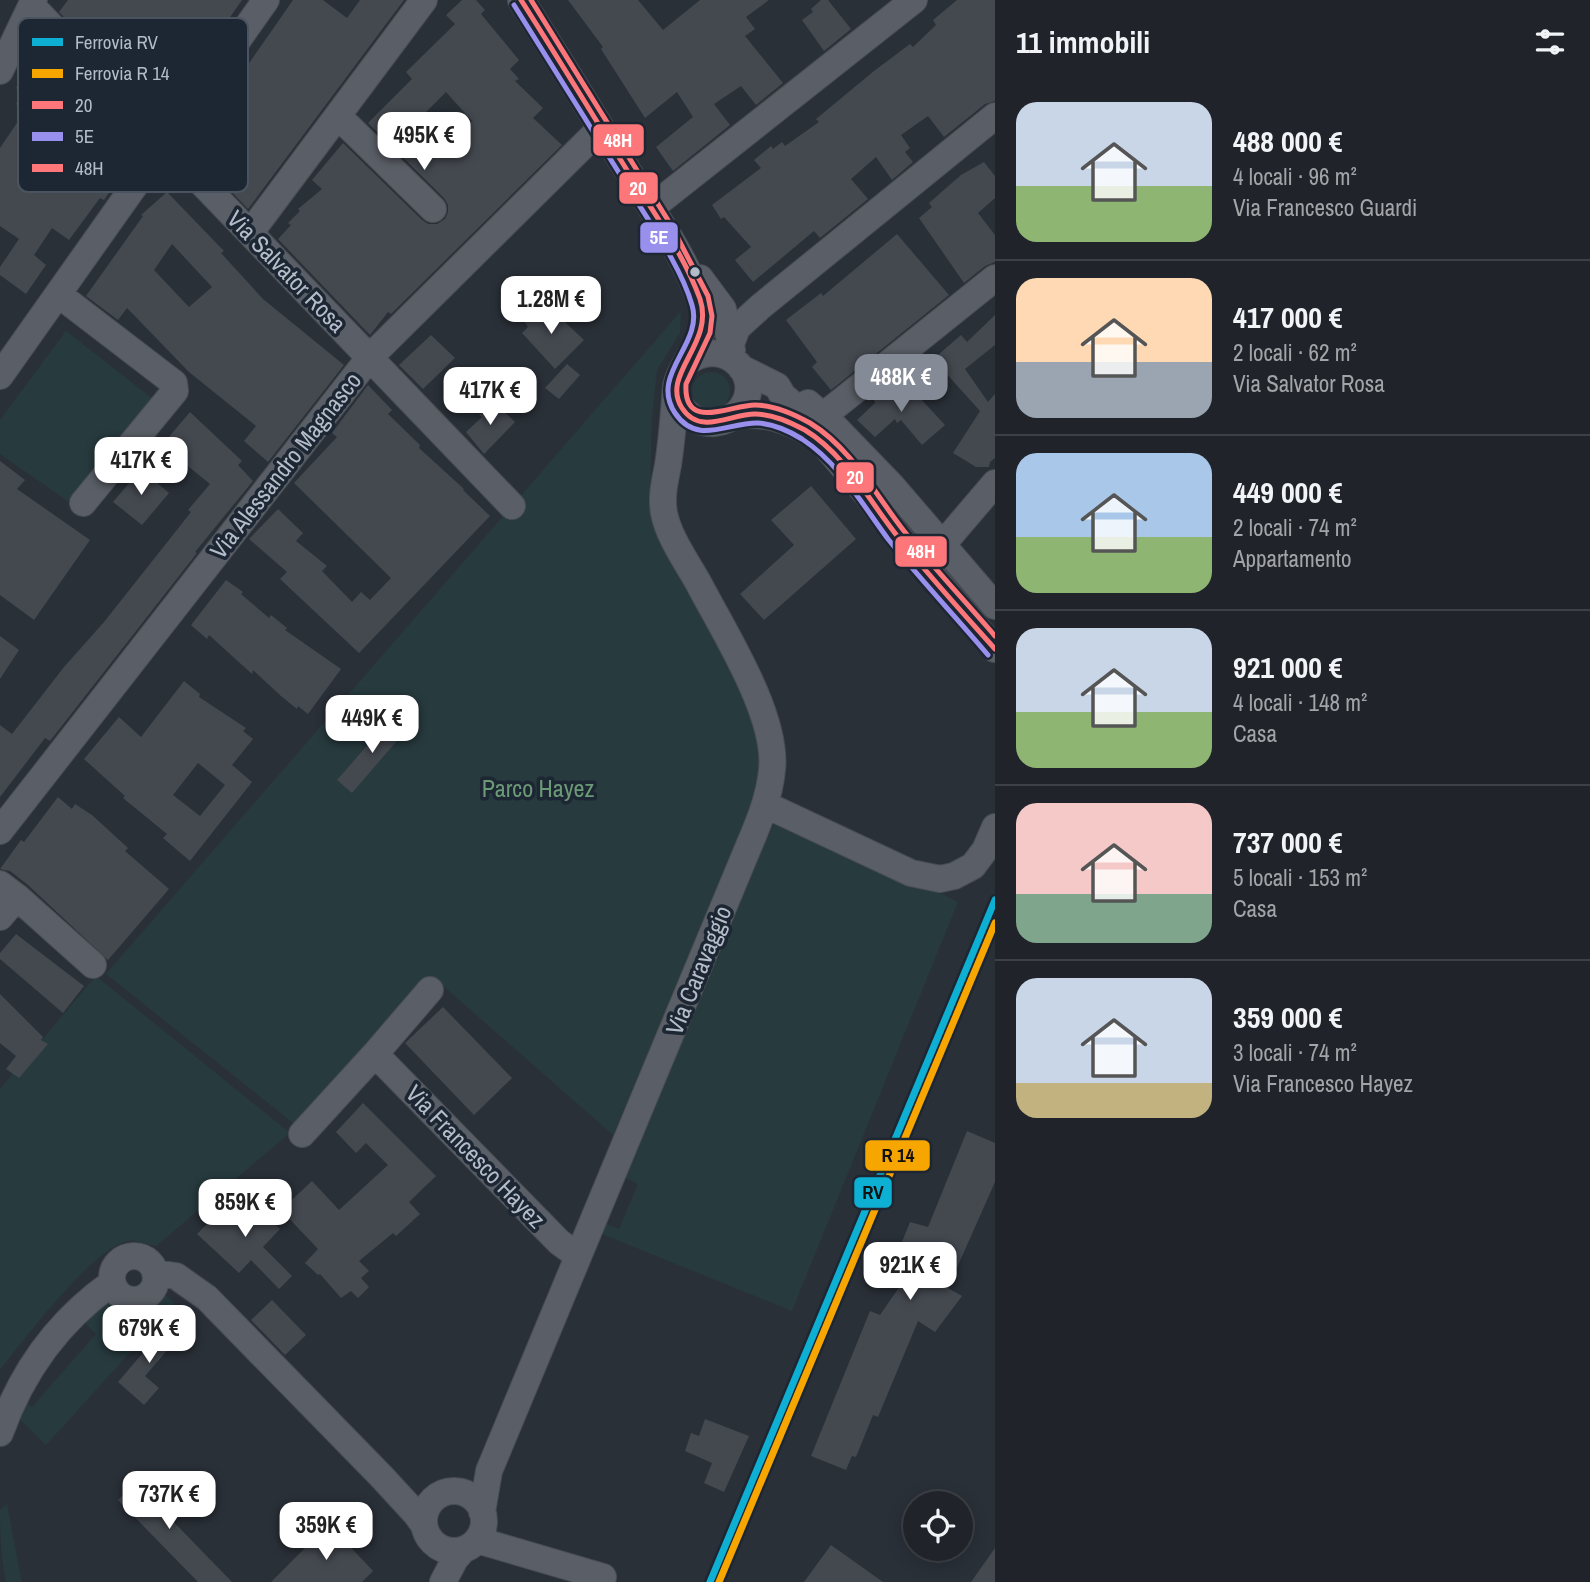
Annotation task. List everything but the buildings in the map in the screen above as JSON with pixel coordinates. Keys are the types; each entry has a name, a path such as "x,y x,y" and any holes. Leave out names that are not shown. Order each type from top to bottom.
{"street":[{"path":"248,25 266,0"},
{"path":"250,233 424,0"},
{"path":"522,0 651,208 680,257 701,302 704,321 699,341 681,374 678,401 687,414 702,422 751,414 823,429 892,486 995,606"},
{"path":"651,208 914,0"},
{"name":"Via Salvator Rosa","path":"33,3 47,18"},
{"path":"0,71 18,34"},
{"path":"338,116 433,209"},
{"path":"736,358 737,328 995,116"},
{"name":"Via Alessandro Magnasco","path":"0,831 370,357 601,128"},
{"path":"0,376 130,192"},
{"name":"Via Salvator Rosa","path":"210,192 512,506"},
{"path":"668,465 686,446 741,408 747,394 747,381 736,358 723,309 708,287 680,257"},
{"path":"823,429 995,278"},
{"path":"708,287 747,305 766,302"},
{"path":"58,294 174,383 175,391 83,503"},
{"path":"681,374 699,354 711,352 736,358 777,386 787,387 823,429 895,534 995,649"},
{"name":"Via Caravaggio","path":"443,1581 460,1546 484,1522 482,1512 489,1471 766,805 773,767 770,737 757,699 739,660 668,526 663,501 681,374"},
{"path":"943,544 995,483"},
{"path":"766,805 911,873 940,879 954,876 972,866 985,850 995,827"},
{"path":"0,918 9,891 93,965"},
{"path":"302,1133 430,990"},
{"name":"Via Francesco Hayez","path":"375,1054 559,1242 578,1256"},
{"path":"0,1433 18,1387 30,1368 75,1314 112,1283 116,1265 126,1258 140,1258 152,1266 155,1273 176,1276 207,1298 381,1476 424,1525"},
{"name":"Via Caravaggio","path":"460,1546 427,1534 424,1525 428,1506 434,1499 452,1492 462,1493 466,1486 489,1471"},
{"path":"462,1493 471,1497 482,1512"},
{"path":"460,1546 603,1577"}],"green space":[{"name":"Parco Hayez","path":"681,311 680,333 657,370 652,416 650,508 666,550 751,707 759,742 761,771 754,803 613,1135 433,977 297,1126 106,974"},
{"path":"66,331 153,399 69,502 0,454 0,420"},
{"path":"711,372 725,377 730,391 725,405 711,410 697,405 692,391 697,377"},
{"path":"779,811 958,902 792,1311 597,1232 602,1222 619,1229 638,1184 622,1176"},
{"path":"96,976 290,1133 156,1246 129,1241 115,1246 98,1258 60,1296 0,1370 0,1089"},
{"path":"162,1292 175,1303 46,1445 15,1415 24,1401 32,1407 96,1334 85,1323 98,1308 107,1303 145,1305"},
{"path":"7,1504 22,1582 6,1582 0,1510"}],"rail line":[{"name":"RV","path":"710,1582 995,900"}],"transit line":[{"name":"20","path":"521,0 668,235 700,299 703,315 700,330 678,383 677,395 682,408 697,421 706,422 745,415 768,415 793,424 820,440 845,465 887,523 995,649"},
{"name":"48H","path":"531,0 671,225 708,296 712,316 710,333 686,384 687,399 692,408 700,412 710,412 755,405 770,407 797,416 825,433 862,472 904,531 995,636"},
{"name":"5E","path":"514,5 663,243 687,290 694,319 691,333 668,385 669,399 675,413 684,423 703,430 758,423 781,428 815,449 839,472 900,554 988,655"},
{"path":"719,1582 995,923"}]}
